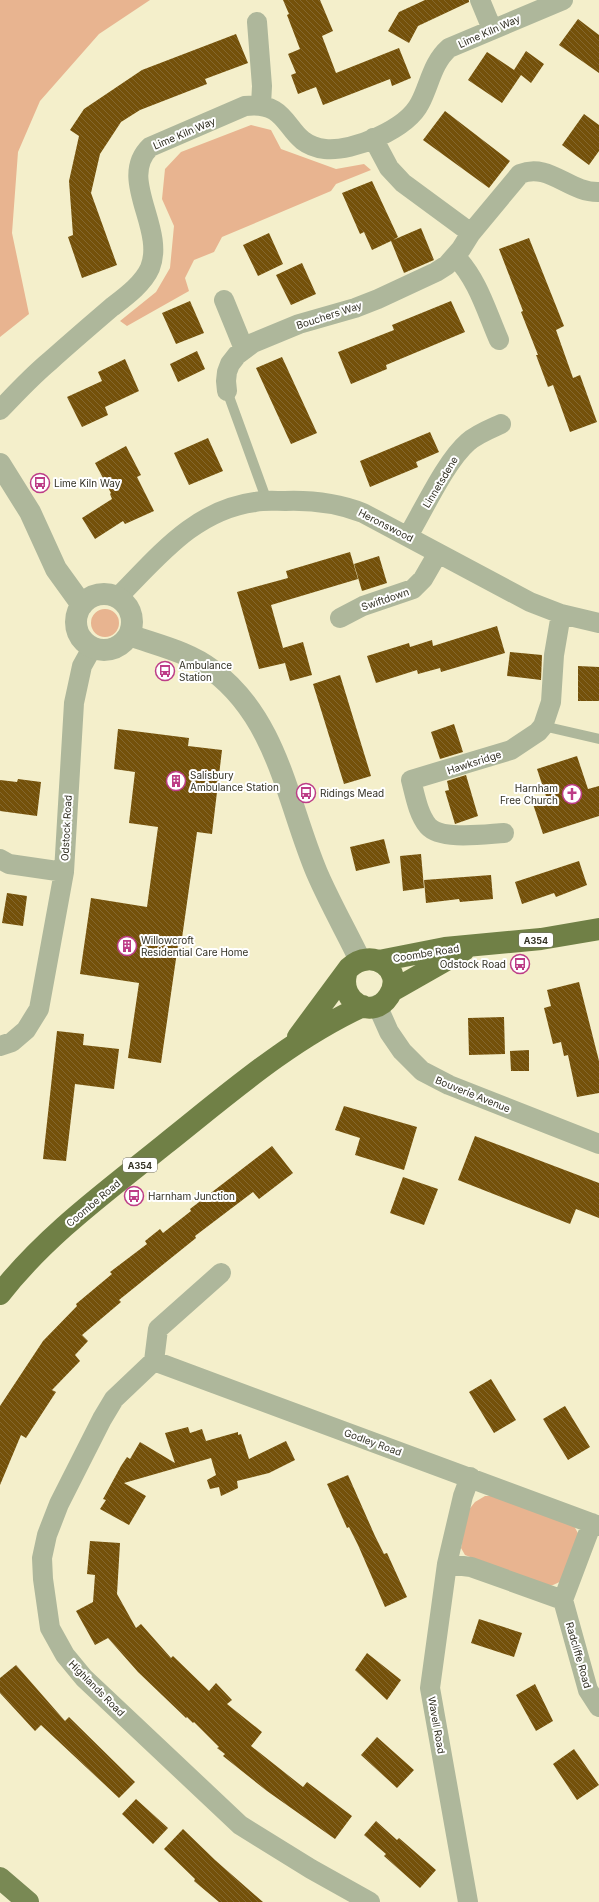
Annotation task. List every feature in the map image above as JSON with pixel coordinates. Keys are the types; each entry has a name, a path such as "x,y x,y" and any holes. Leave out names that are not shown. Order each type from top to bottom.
{"highway":[{"name":"Coombe Road","path":"290,1047 362,965 424,952 541,939 599,929"},
{"name":"Coombe Road","path":"0,1294 34,1256 66,1225 203,1114 290,1047 377,1001 472,946"},
{"name":"Coombe Road","path":"362,965 384,964 392,973 393,985 377,1001"},
{"path":"362,965 344,980 347,994 351,1000 377,1001"}],"main road":[{"path":"0,1878 28,1902"}],"street":[{"path":"480,0 492,29"},
{"name":"Lime Kiln Way","path":"0,410 49,362 130,292 149,270 152,262 154,243 138,172 140,160 144,152 150,147 245,106 261,105 276,110 299,138 314,147 342,150 373,138 405,121 414,112 420,102 436,62 444,52 492,29 563,0"},
{"path":"257,22 262,86 261,105"},
{"path":"373,138 389,168 403,183 470,233"},
{"name":"Bouchers Way","path":"227,391 227,372 237,355 244,349 299,324 355,308 378,299 436,272 447,265 455,256 470,233 515,179 527,171 541,171 585,192 599,192"},
{"path":"455,256 474,279 499,340"},
{"path":"224,300 244,349"},
{"name":"Linnetsdene","path":"408,536 448,468 462,448 477,436 501,424"},
{"path":"0,464 30,512 45,548 56,569 66,585 82,605"},
{"name":"Heronswood","path":"118,598 155,557 192,526 208,517 239,505 267,501 306,500 338,504 368,515 519,598 561,614 599,623"},
{"name":"Swiftdown","path":"340,618 363,606 413,589 423,579 438,553"},
{"path":"102,594 118,598 129,610 132,627 129,635 117,647 109,650 92,648 80,637 77,629 76,621 82,605 88,600 102,594"},
{"name":"Hawksridge","path":"504,833 446,834 433,831 424,819 412,780 511,750 530,739 543,726 550,702 554,655 561,614"},
{"path":"129,635 193,658 204,664 225,680 250,707 262,725 273,751 317,873 362,965"},
{"name":"Odstock Road","path":"0,1046 12,1042 26,1030 38,1009 64,872 74,703 82,666 92,648"},
{"path":"0,859 9,864 64,872"},
{"name":"Bouverie Avenue","path":"377,1001 389,1032 402,1051 422,1071 449,1085 599,1144"},
{"path":"154,1361 158,1329 221,1273"},
{"name":"Godley Road","path":"154,1361 596,1524 563,1600"},
{"name":"Highlands Road","path":"154,1361 114,1398 59,1504 47,1535 42,1558 42,1579 50,1628 65,1655 84,1678 240,1825 311,1869 370,1902"},
{"name":"Wavell Road","path":"468,1902 430,1688 447,1564 463,1496 470,1477"},
{"path":"447,1564 471,1567 563,1600"},
{"name":"Radcliffe Road","path":"563,1600 588,1690 599,1708"}],"lane":[{"path":"227,391 267,501"},
{"path":"543,726 599,739"}],"shaded area":[{"path":"0,0 150,0 99,34 40,101 18,152 12,233 29,314 0,337"},
{"path":"251,125 271,130 281,149 336,169 364,164 371,170 336,184 331,191 222,237 214,252 194,260 185,278 189,291 127,326 120,321 156,292 170,268 174,226 162,199 165,169 181,152"},
{"path":"105,609 115,613 119,623 115,633 105,637 95,633 91,623 95,613"},
{"path":"485,1496 496,1496 574,1526 579,1535 564,1580 553,1585 546,1586 465,1555 461,1548 467,1512 475,1502"}],"building":[{"path":"283,0 320,0 333,31 322,36 336,73 399,48 411,78 392,86 390,79 323,105 316,87 298,94 291,75 296,73 288,54 300,49"},
{"path":"425,0 469,0 469,2 418,26 409,43 388,31 399,12"},
{"path":"578,19 599,35 599,73 559,45"},
{"path":"236,34 248,63 205,79 207,84 140,110 121,122 100,154 91,193 117,265 82,278 68,237 73,235 69,181 79,136 70,130 84,109 142,70"},
{"path":"526,51 544,64 531,83 521,75 502,103 468,80 487,52 514,70"},
{"path":"445,111 510,161 489,188 423,140"},
{"path":"584,114 599,125 599,151 589,165 562,145"},
{"path":"372,181 398,237 393,240 421,228 434,260 404,273 391,241 372,250 364,232 360,234 342,193"},
{"path":"269,233 283,264 258,276 243,245"},
{"path":"529,238 564,326 556,330 573,378 580,375 597,422 570,432 553,385 548,387 536,355 538,355 521,312 523,311 499,249"},
{"path":"302,263 316,294 291,305 276,275"},
{"path":"190,301 204,333 176,344 162,313"},
{"path":"451,301 465,332 386,365 387,369 351,384 338,352 394,330 392,325"},
{"path":"197,351 205,369 178,382 170,364"},
{"path":"282,357 317,433 291,444 256,368"},
{"path":"125,359 139,391 105,407 108,415 82,427 67,397 102,381 98,372"},
{"path":"430,432 439,452 416,462 418,467 370,487 360,461"},
{"path":"208,438 223,471 189,485 174,453"},
{"path":"126,446 141,475 137,477 154,511 125,524 123,521 95,539 82,518 112,499 111,493 95,463"},
{"path":"350,552 358,579 271,605 283,648 303,642 312,675 290,681 285,663 259,669 237,592 288,578 286,571"},
{"path":"379,556 387,583 362,591 354,564"},
{"path":"497,626 505,653 441,672 440,668 418,674 417,670 376,683 367,656 409,643 410,647 432,640 433,646"},
{"path":"510,652 542,655 541,680 507,676"},
{"path":"578,666 599,667 599,701 578,701"},
{"path":"340,675 371,776 344,784 313,684"},
{"path":"454,724 463,752 440,759 431,732"},
{"path":"118,729 189,738 188,746 222,750 212,834 197,832 182,938 179,938 161,1063 128,1058 139,983 80,974 91,898 147,907 158,827 129,823 135,772 114,769"},
{"name":"Harnham Free Church","path":"577,756 588,789 599,786 599,816 543,834 533,804 547,799 537,769"},
{"path":"466,775 478,816 455,824 445,791 449,790 447,781"},
{"path":"18,779 41,782 37,816 0,811 0,780 17,782"},
{"path":"384,839 390,863 356,871 350,847"},
{"path":"421,854 424,888 403,891 400,856"},
{"path":"579,861 587,885 556,897 554,893 522,904 515,882"},
{"path":"491,875 493,899 460,902 459,899 426,903 424,880"},
{"path":"7,893 27,896 23,926 2,923"},
{"path":"579,982 599,1061 599,1093 577,1097 568,1055 564,1056 561,1042 553,1044 544,1008 551,1006 547,990"},
{"path":"504,1017 505,1054 469,1055 468,1018"},
{"path":"57,1031 84,1034 83,1045 119,1049 114,1089 75,1084 66,1161 43,1159"},
{"path":"529,1050 529,1071 511,1071 510,1051"},
{"path":"344,1106 417,1127 404,1170 355,1155 360,1138 335,1130"},
{"path":"475,1136 599,1183 599,1218 576,1209 570,1224 458,1180"},
{"path":"272,1146 293,1173 259,1199 253,1192 195,1236 196,1238 119,1300 121,1302 82,1335 88,1341 75,1355 80,1361 52,1390 56,1392 26,1438 21,1435 0,1485 0,1406 43,1341 77,1306 76,1304 112,1274 110,1272 147,1244 145,1241 160,1229 163,1233 191,1211 190,1209"},
{"path":"403,1177 438,1189 424,1225 390,1213"},
{"path":"491,1379 516,1420 494,1433 469,1392"},
{"path":"565,1406 590,1447 568,1460 543,1419"},
{"path":"188,1427 190,1433 202,1429 206,1441 238,1432 238,1435 241,1434 249,1459 286,1441 295,1460 269,1473 237,1481 238,1488 221,1496 219,1487 210,1489 207,1480 216,1475 211,1458 124,1483 146,1496 129,1525 100,1509 106,1500 103,1499 121,1466 127,1457 130,1459 140,1442 175,1463 165,1433"},
{"path":"348,1475 375,1536 384,1554 387,1553 407,1597 385,1607 358,1545 349,1527 347,1528 327,1484"},
{"path":"90,1541 120,1543 117,1594 136,1628 141,1624 171,1658 173,1656 209,1691 216,1683 232,1700 227,1704 262,1732 251,1746 303,1787 307,1782 352,1816 335,1839 267,1791 223,1756 225,1754 217,1748 219,1747 194,1722 193,1723 187,1717 186,1718 138,1672 108,1638 95,1645 76,1611 93,1602 95,1575 87,1574"},
{"path":"479,1619 522,1633 514,1657 471,1643"},
{"path":"367,1653 401,1680 387,1700 355,1670"},
{"path":"16,1665 65,1721 69,1717 135,1782 119,1798 41,1725 35,1731 0,1693 0,1678"},
{"path":"535,1684 553,1721 536,1731 516,1695"},
{"path":"377,1737 414,1770 397,1788 361,1755"},
{"path":"574,1749 599,1785 577,1800 553,1764"},
{"path":"136,1799 168,1828 153,1844 122,1814"},
{"path":"376,1821 397,1840 399,1838 436,1870 420,1888 384,1856 386,1854 364,1835"},
{"path":"183,1829 215,1860 263,1902 219,1902 194,1881 195,1879 164,1849"}],"place":[{"name":"Lime Kiln Way","path":"40,483"},
{"name":"Ambulance Station","path":"165,671"},
{"name":"Salisbury Ambulance Station","path":"176,781"},
{"name":"Ridings Mead","path":"306,793"},
{"name":"Harnham Free Church","path":"572,794"},
{"name":"Willowcroft Residential Care Home","path":"127,946"},
{"name":"Odstock Road","path":"520,964"},
{"name":"Harnham Junction","path":"134,1196"}]}
